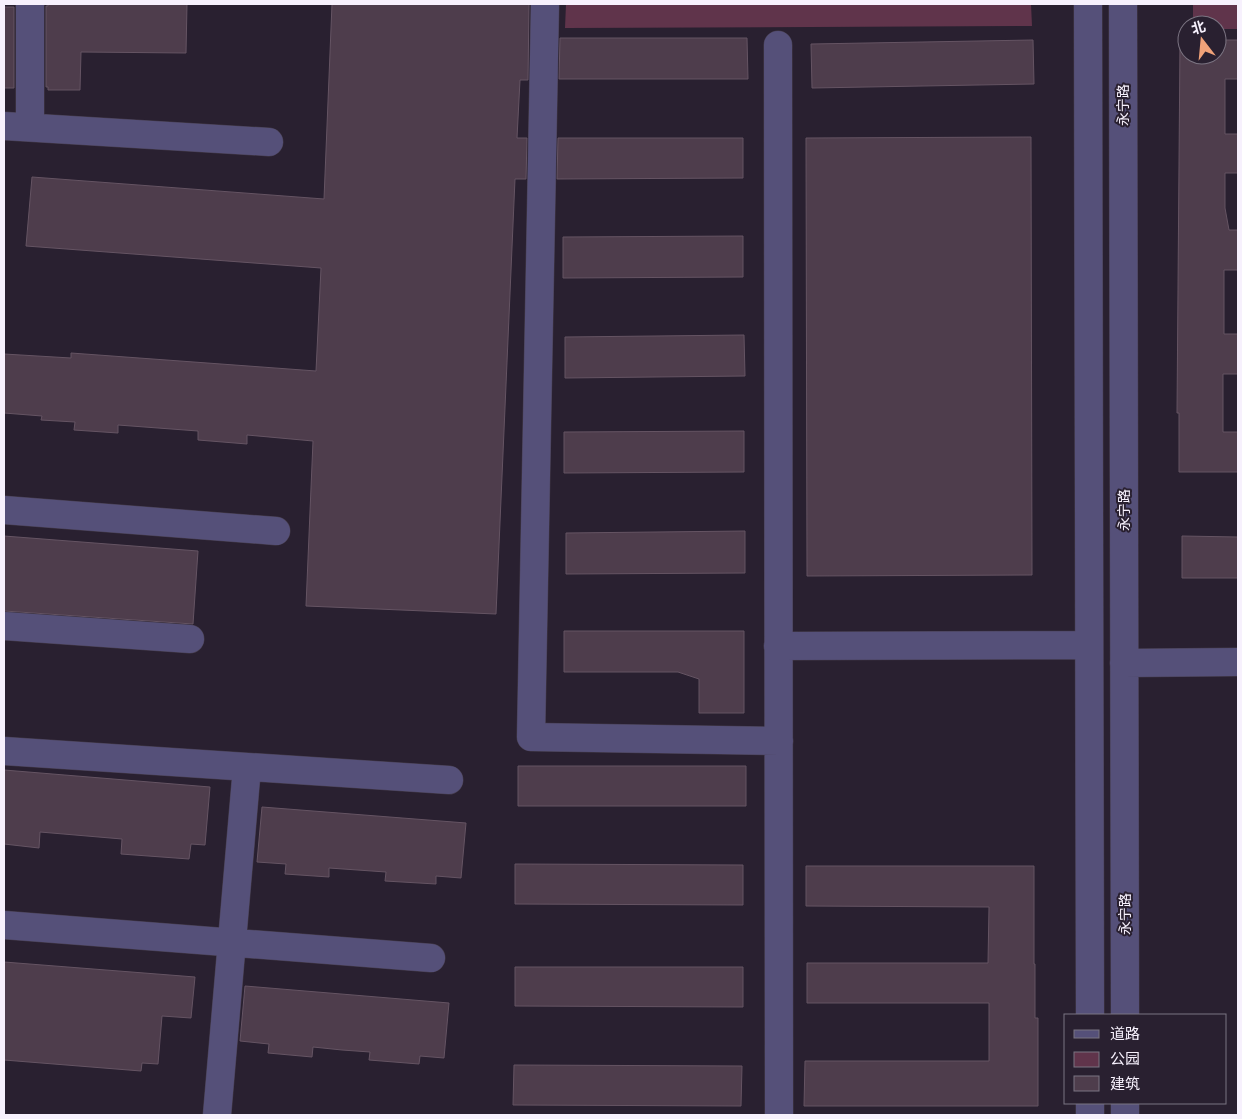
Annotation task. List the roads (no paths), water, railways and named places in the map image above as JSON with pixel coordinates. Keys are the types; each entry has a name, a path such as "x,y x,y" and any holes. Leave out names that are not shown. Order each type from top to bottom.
{"street":[{"path":"30,4 17,127 269,142"},
{"path":"545,4 531,737 779,741"},
{"path":"1088,4 1090,1014"},
{"name":"永宁路","path":"1123,4 1125,1014"},
{"path":"778,45 779,1115"},
{"path":"4,510 276,531"},
{"path":"4,626 190,639"},
{"path":"778,646 1089,645"},
{"path":"1124,663 1238,662"},
{"path":"4,751 449,780"},
{"path":"217,1115 247,767"},
{"path":"4,925 431,958"}]}
